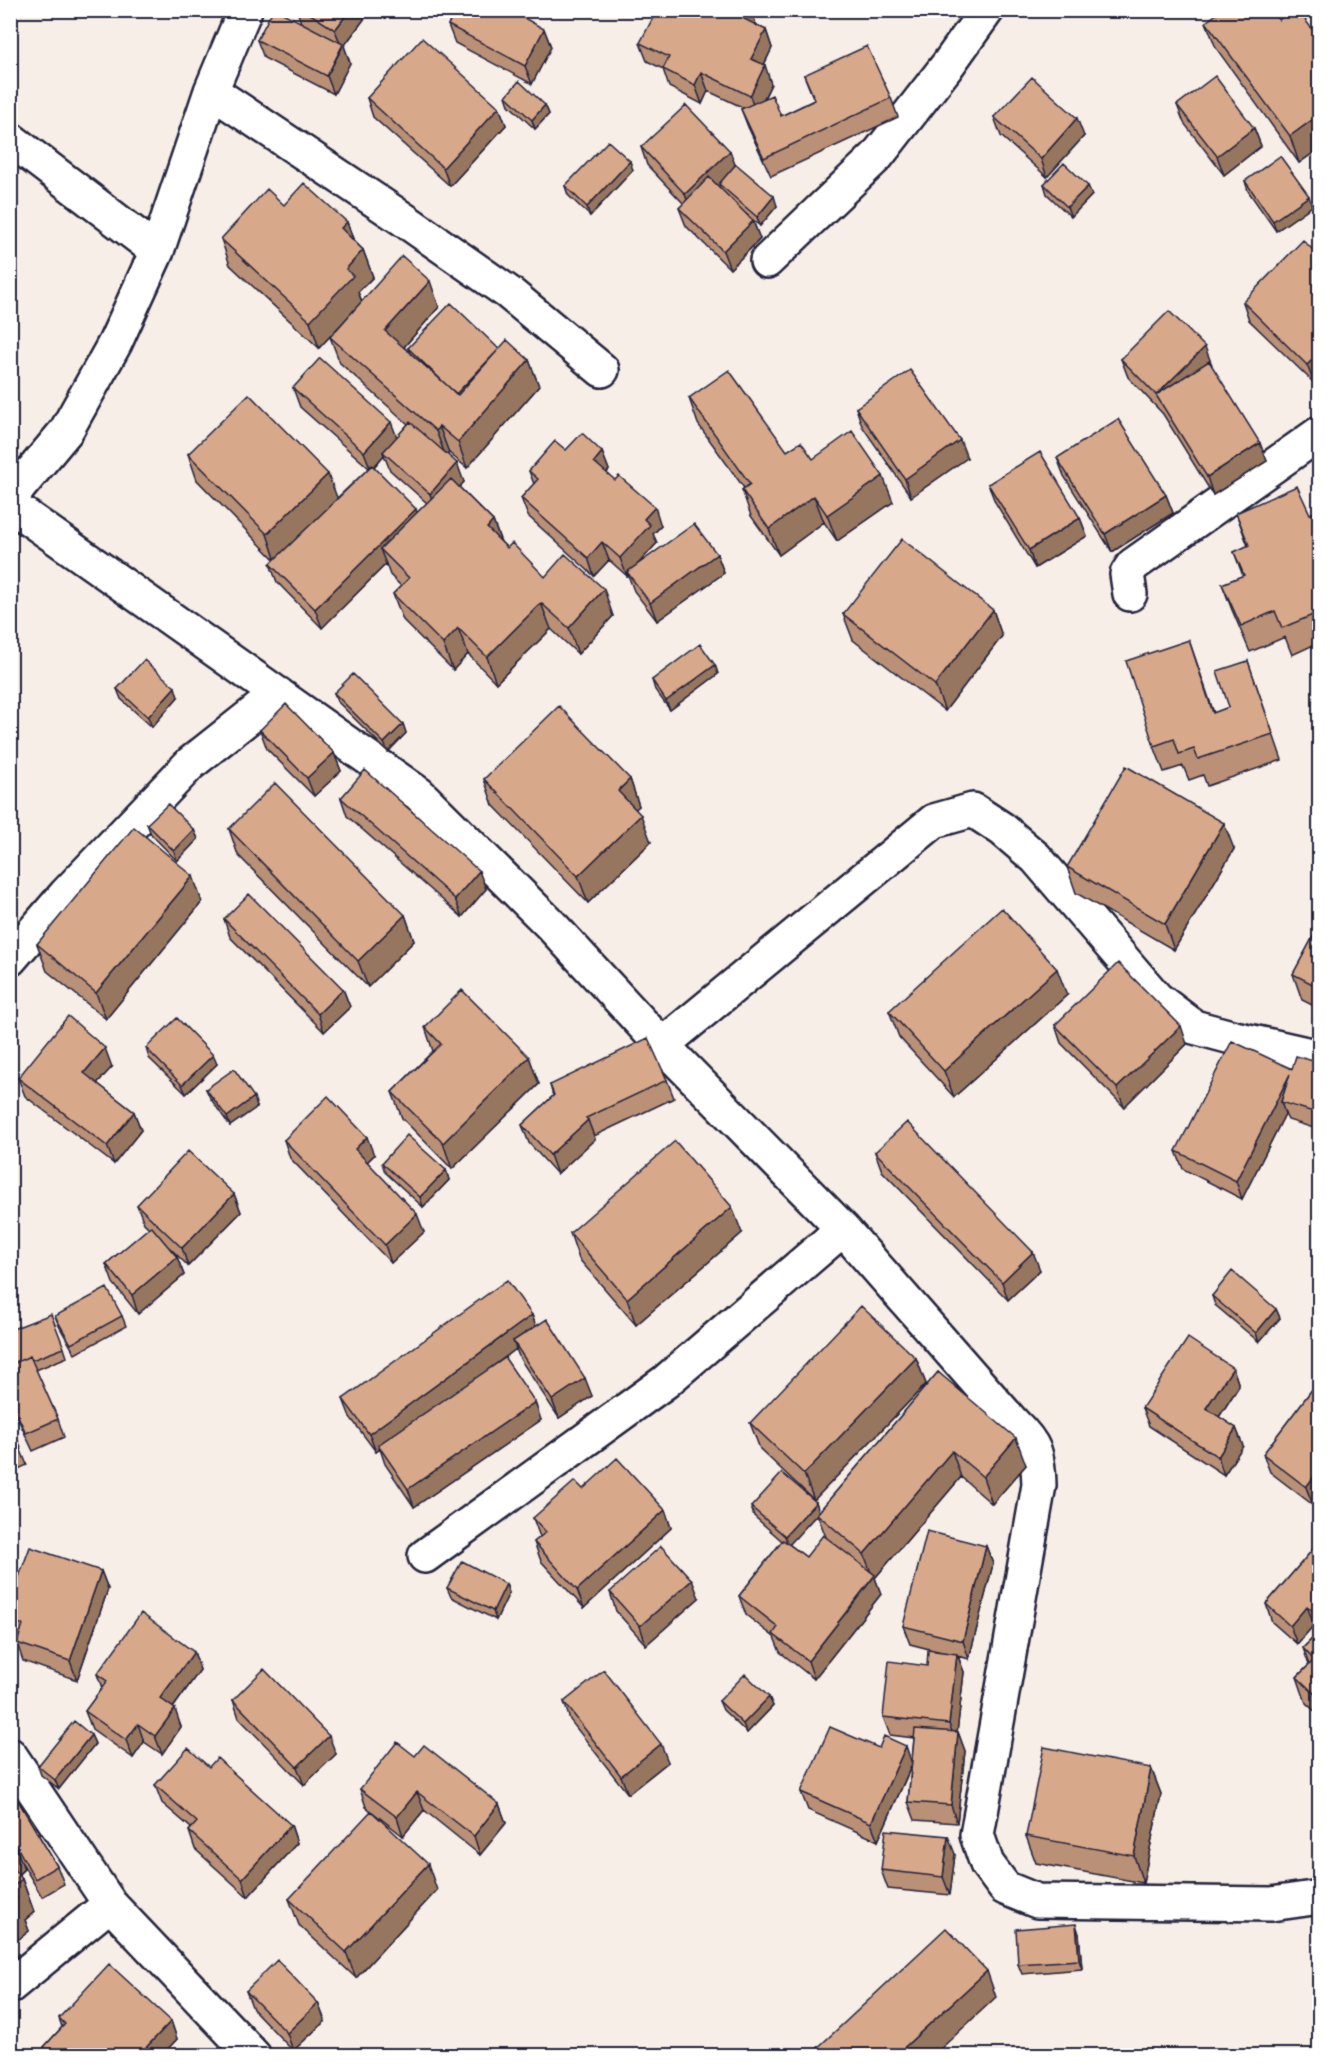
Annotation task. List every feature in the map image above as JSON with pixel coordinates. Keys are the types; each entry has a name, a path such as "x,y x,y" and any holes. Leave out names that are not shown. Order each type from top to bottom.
{"street":[{"path":"10,498 66,431 115,343 157,250 211,91 245,10"},
{"path":"767,261 877,156 987,10"},
{"path":"211,91 404,219 509,293 602,370"},
{"path":"10,140 157,250"},
{"path":"1130,594 1127,574 1133,565 1320,433"},
{"path":"10,505 420,794 551,925 662,1045 843,1229 1028,1438 1038,1459 1039,1485 977,1835 987,1864 1005,1888 1036,1901 1271,1904 1320,1897"},
{"path":"10,959 66,894 191,763 278,694"},
{"path":"662,1045 934,821 973,810 1002,829 1036,858 1157,999 1194,1026 1235,1038 1320,1057"},
{"path":"425,1556 665,1382 843,1229"},
{"path":"10,1755 110,1904 254,2055"},
{"path":"10,1986 110,1904"}],"building":[{"path":"273,10 343,44 327,76 257,40"},
{"path":"304,10 350,10 335,30"},
{"path":"456,10 510,10 544,29 525,66 448,25"},
{"path":"657,10 748,10 744,19 766,30 751,59 765,65 750,96 701,72 695,85 663,69 669,57 640,43"},
{"path":"1222,10 1272,10 1279,20 1290,10 1298,10 1320,40 1320,114 1290,136 1206,22"},
{"path":"422,38 499,107 443,168 367,98"},
{"path":"867,46 891,98 764,158 741,109 772,95 781,116 815,100 804,75"},
{"path":"1215,76 1254,128 1217,156 1177,105"},
{"path":"1032,77 1077,118 1041,159 994,117"},
{"path":"519,81 545,105 532,120 506,96"},
{"path":"686,105 730,151 685,194 641,147"},
{"path":"608,141 630,161 587,207 565,186"},
{"path":"1280,156 1309,196 1273,221 1245,181"},
{"path":"1064,163 1088,186 1067,207 1044,184"},
{"path":"736,164 774,196 757,217 719,184"},
{"path":"709,177 753,221 723,251 679,208"},
{"path":"304,183 347,222 341,228 363,250 346,269 353,276 310,321 221,239 267,189 284,205"},
{"path":"1303,240 1320,257 1320,352 1307,365 1243,302"},
{"path":"402,256 430,281 385,331 458,395 507,340 529,360 458,442 439,426 436,431 330,337"},
{"path":"451,303 499,349 456,394 408,348"},
{"path":"1169,311 1205,347 1156,395 1121,359"},
{"path":"320,358 391,422 364,452 293,388"},
{"path":"1209,361 1260,443 1207,477 1156,395"},
{"path":"729,370 787,451 801,442 813,459 852,431 883,476 827,515 814,496 769,529 742,490 750,484 689,398"},
{"path":"910,370 960,440 905,479 856,408"},
{"path":"249,394 328,474 267,534 188,454"},
{"path":"1118,419 1166,495 1105,534 1057,458"},
{"path":"410,422 457,463 430,494 383,452"},
{"path":"582,433 602,452 594,462 615,480 619,476 655,507 644,519 650,525 620,558 602,542 588,558 521,498 538,479 529,471 555,441 566,450"},
{"path":"1040,452 1080,518 1029,550 988,484"},
{"path":"372,465 416,509 315,609 270,564"},
{"path":"451,479 493,521 487,528 507,548 512,543 545,577 565,554 604,589 569,628 541,603 487,657 458,628 443,644 393,594 409,578 380,549"},
{"path":"1297,486 1310,514 1320,510 1320,612 1282,628 1275,611 1241,626 1222,584 1244,575 1234,552 1249,545 1236,513"},
{"path":"694,524 717,554 650,603 627,572"},
{"path":"902,539 993,610 935,685 843,614"},
{"path":"1189,640 1213,713 1229,707 1217,671 1248,661 1273,734 1198,759 1194,749 1179,754 1174,739 1154,746 1126,661"},
{"path":"700,644 715,665 666,701 652,680"},
{"path":"144,660 175,687 148,717 117,689"},
{"path":"353,674 403,724 384,743 334,693"},
{"path":"286,704 334,753 307,778 260,730"},
{"path":"559,706 630,779 618,791 641,815 578,876 484,779"},
{"path":"1126,766 1224,823 1165,924 1067,867"},
{"path":"365,770 479,871 455,899 341,798"},
{"path":"275,783 405,915 358,961 229,829"},
{"path":"168,804 194,830 174,851 147,824"},
{"path":"134,827 193,876 96,993 37,944"},
{"path":"249,894 343,989 318,1014 224,919"},
{"path":"1002,908 1057,969 944,1071 889,1011"},
{"path":"1320,924 1320,988 1293,974"},
{"path":"1118,963 1181,1026 1117,1088 1055,1025"},
{"path":"462,990 529,1057 443,1143 392,1092 441,1044 425,1027"},
{"path":"68,1016 105,1048 84,1073 134,1112 107,1146 18,1078"},
{"path":"177,1018 213,1055 182,1085 146,1048"},
{"path":"648,1038 667,1080 586,1118 588,1120 550,1155 522,1125 554,1095 550,1085"},
{"path":"1232,1041 1292,1069 1296,1056 1320,1063 1320,1114 1281,1102 1290,1074 1236,1181 1176,1151"},
{"path":"234,1069 254,1097 227,1117 206,1089"},
{"path":"328,1096 367,1137 355,1149 417,1214 385,1245 284,1140"},
{"path":"907,1122 1033,1252 1002,1282 875,1152"},
{"path":"407,1135 446,1170 420,1197 382,1163"},
{"path":"675,1141 732,1207 627,1299 570,1233"},
{"path":"188,1151 234,1194 182,1248 137,1205"},
{"path":"151,1226 177,1257 132,1295 106,1264"},
{"path":"1232,1271 1276,1309 1256,1333 1212,1296"},
{"path":"507,1280 532,1315 369,1434 343,1399"},
{"path":"107,1288 122,1316 71,1344 55,1316"},
{"path":"861,1306 916,1358 804,1474 750,1423"},
{"path":"51,1314 64,1348 32,1360 30,1356 10,1365 10,1330"},
{"path":"547,1319 585,1378 552,1400 513,1341"},
{"path":"1188,1338 1233,1368 1206,1408 1236,1428 1218,1457 1142,1408"},
{"path":"30,1356 58,1419 26,1433 10,1399 10,1365"},
{"path":"505,1358 535,1402 408,1489 378,1445"},
{"path":"938,1372 1016,1438 983,1477 952,1451 864,1554 817,1514"},
{"path":"1320,1379 1320,1469 1306,1487 1263,1454"},
{"path":"10,1424 21,1447 10,1452"},
{"path":"617,1458 665,1510 577,1590 534,1542 546,1532 533,1518 575,1481 583,1489"},
{"path":"782,1473 816,1502 785,1536 751,1507"},
{"path":"927,1531 986,1546 963,1641 903,1626"},
{"path":"823,1535 875,1575 808,1661 773,1634 778,1627 739,1596 783,1540 806,1557"},
{"path":"1320,1541 1320,1617 1307,1606 1290,1626 1266,1604"},
{"path":"661,1546 692,1580 640,1626 610,1592"},
{"path":"30,1547 101,1571 70,1661 17,1643 23,1625 10,1620 10,1601"},
{"path":"462,1561 506,1584 493,1611 447,1588"},
{"path":"141,1613 194,1652 160,1698 175,1709 155,1736 138,1724 126,1740 85,1711 107,1681 97,1674"},
{"path":"1320,1631 1320,1699 1297,1677 1314,1660 1303,1648"},
{"path":"928,1650 957,1654 949,1724 883,1717 889,1661 927,1666"},
{"path":"264,1669 329,1736 297,1767 233,1700"},
{"path":"604,1670 661,1744 621,1776 564,1702"},
{"path":"745,1674 769,1697 743,1724 719,1701"},
{"path":"74,1721 91,1735 55,1780 38,1766"},
{"path":"830,1727 879,1748 884,1736 906,1746 871,1823 801,1792"},
{"path":"915,1729 958,1732 951,1805 908,1802"},
{"path":"397,1742 415,1756 424,1745 499,1804 474,1836 417,1792 397,1817 360,1789"},
{"path":"1044,1747 1151,1768 1134,1856 1026,1836"},
{"path":"188,1748 209,1767 217,1758 291,1825 242,1879 189,1831 197,1822 155,1785"},
{"path":"10,1787 57,1866 35,1879 10,1834"},
{"path":"371,1811 428,1864 346,1952 289,1899"},
{"path":"886,1830 948,1836 943,1877 881,1870"},
{"path":"10,1865 22,1879 10,1889"},
{"path":"10,1891 17,1898 10,1903"},
{"path":"1076,1924 1079,1960 1018,1964 1016,1929"},
{"path":"946,1928 987,1971 896,2055 814,2055 812,2053"},
{"path":"277,1960 318,2003 287,2033 246,1991"},
{"path":"109,1964 171,2021 139,2055 53,2055 44,2047 65,2024 59,2018"},
{"path":"10,2046 19,2055 10,2055"}]}
